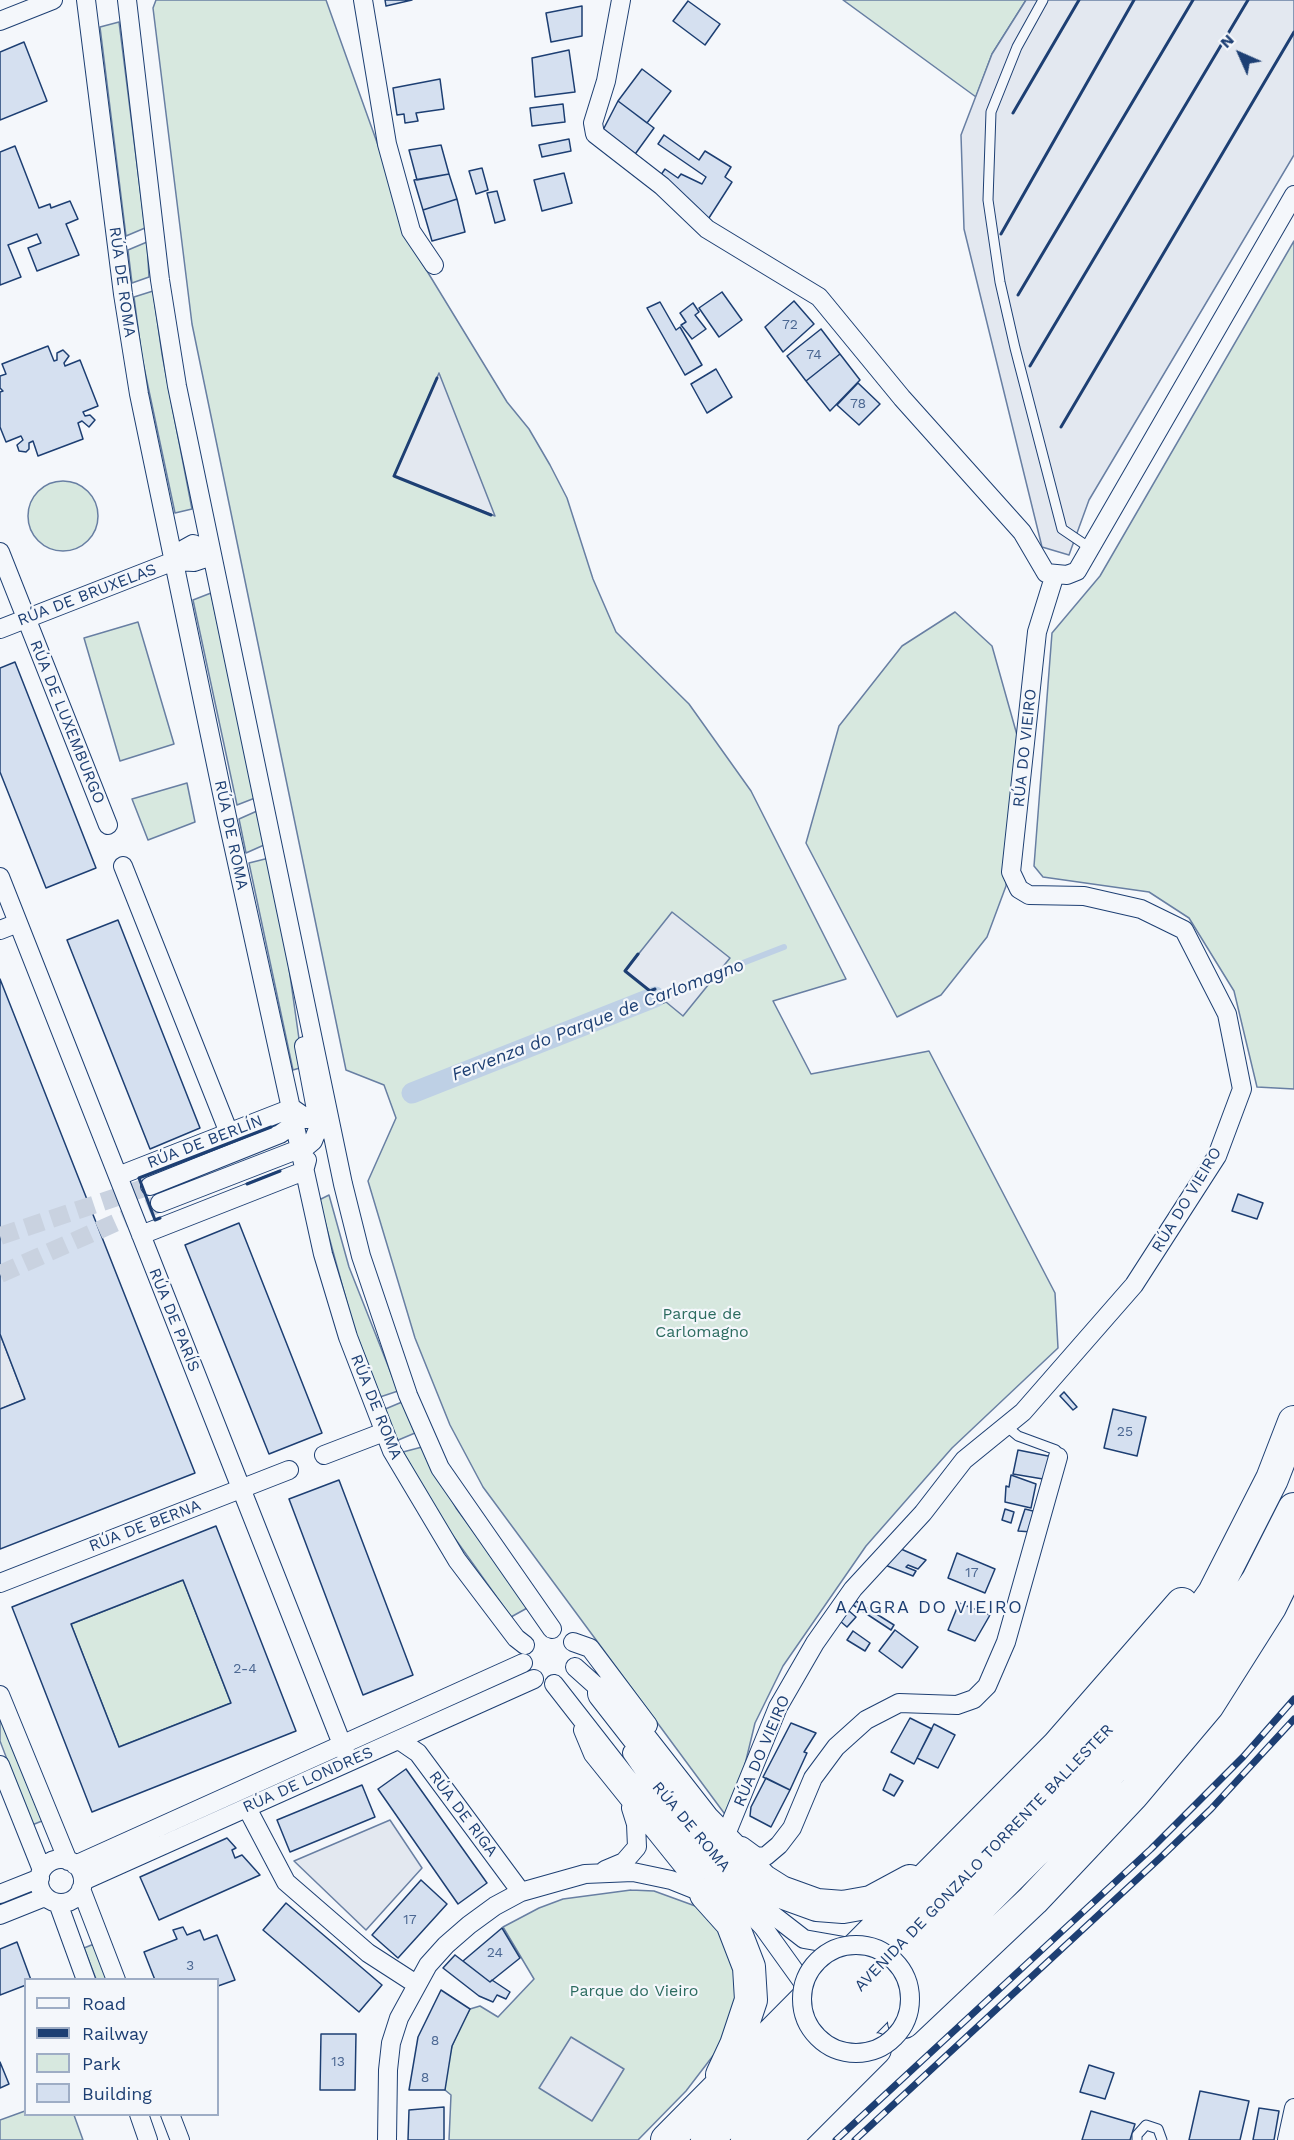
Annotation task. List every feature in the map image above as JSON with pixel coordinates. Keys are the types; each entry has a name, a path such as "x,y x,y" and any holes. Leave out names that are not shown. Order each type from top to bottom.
{"highway":[{"name":"AVENIDA DE GONZALO TORRENTE BALLESTER","path":"707,2140 1098,1746 1151,1682 1214,1593 1272,1479 1294,1422"},
{"path":"667,2140 1059,1746 1166,1626 1272,1479"},
{"name":"AVENIDA DE GONZALO TORRENTE BALLESTER","path":"747,2140 1084,1802 1206,1660 1258,1580 1294,1509"},
{"path":"904,2022 1033,1900 1133,1794 1208,1705 1270,1607 1294,1558"},
{"path":"606,1682 704,1821 762,1880 781,1892 817,1905 843,1907 870,1902 937,1867"},
{"path":"714,1878 749,1967 751,2000 736,2045 714,2093"},
{"path":"784,2140 875,2049"}],"street":[{"path":"0,21 53,0"},
{"name":"RÚA DE ROMA","path":"86,0 126,316 139,394 227,817 304,1127 352,1252 368,1277"},
{"name":"RÚA DE ROMA","path":"127,0 164,304 177,386 343,1184 368,1277 408,1395 440,1468 552,1629 568,1636 573,1642 590,1648 606,1682 618,1732 714,1878"},
{"path":"363,0 387,144 411,231 434,265"},
{"path":"621,0 606,81 593,123 595,134 662,186 707,229 819,297 902,398 1022,532 1046,573 1066,575 1077,570 1294,195"},
{"path":"174,561 203,560 211,550"},
{"name":"RÚA DE LUXEMBURGO","path":"0,552 108,825"},
{"name":"RÚA DE BRUXELAS","path":"0,629 174,561"},
{"name":"RÚA DO VIEIRO","path":"727,1832 778,1707 814,1643 853,1589 923,1513 964,1460 1023,1412 1134,1285 1217,1156 1242,1089 1227,1014 1184,930 1140,909 1084,896 1029,895 1019,889 1011,872 1037,632 1055,574"},
{"path":"123,866 229,1133"},
{"name":"RÚA DE PARÍS","path":"0,878 349,1762"},
{"path":"0,930 18,923"},
{"name":"RÚA DE ROMA","path":"298,962 304,1172 323,1254 348,1337 392,1451 457,1560 512,1632 534,1679"},
{"path":"160,1203 304,1127"},
{"name":"RÚA DE BERLÍN","path":"118,1176 229,1133 304,1127"},
{"name":"RÚA DE BERLÍN","path":"150,1186 280,1134 304,1127"},
{"path":"141,1235 304,1172"},
{"path":"324,1455 384,1432"},
{"name":"RÚA DE ROMA","path":"575,1667 606,1682 727,1832 757,1857 766,1856 779,1845 792,1828 813,1778 836,1747 866,1720 899,1703 957,1705 974,1699 987,1686 1006,1642 1058,1457"},
{"name":"RÚA DE BERNA","path":"0,1583 289,1470"},
{"path":"524,1654 537,1632 552,1629"},
{"path":"534,1679 554,1684 563,1681 575,1667 577,1658 573,1642"},
{"name":"RÚA DE LONDRES","path":"77,1874 524,1654"},
{"name":"RÚA DE LONDRES","path":"0,1894 41,1874 50,1862 77,1874 247,1808 534,1679"},
{"name":"RÚA DE ROMA","path":"554,1684 650,1807 714,1878 773,1915 804,1939 844,1946"},
{"path":"0,1695 77,1874 115,1978"},
{"name":"RÚA DE ROMA","path":"576,1714 593,1754 627,1799 714,1878 763,1927 804,1984"},
{"name":"RÚA DE RIGA","path":"399,1740 417,1753 521,1892"},
{"path":"0,1765 41,1874 39,1885 52,1900 85,1978"},
{"path":"604,1871 624,1862 637,1847 636,1824 627,1799"},
{"path":"247,1808 286,1882 368,1953 416,1984"},
{"path":"387,2140 391,2043 399,2018 416,1984 446,1945 495,1906 521,1892 562,1878 604,1871 633,1872 671,1880 714,1878"},
{"name":"RÚA DE LONDRES","path":"0,1915 52,1900 72,1900 77,1874"},
{"path":"861,1945 878,1949 893,1958 903,1972 909,1989 910,2006 904,2022 887,2043 858,2053 841,2051 819,2038 805,2017 802,2001 804,1984 818,1959 844,1946 861,1945"},
{"path":"1287,2140 1294,2108"},
{"path":"139,2116 148,2140"},
{"path":"170,2116 180,2140"}],"lane":[{"path":"1043,0 1017,47 991,112 988,200 1000,282 1062,529 1090,548"},
{"path":"1006,1426 1018,1436 1056,1450 1058,1457"},
{"path":"1137,2140 1137,2135 1146,2125 1158,2128 1162,2140"}],"green space":[{"name":"Parque de Carlomagno","path":"156,0 326,0 384,162 405,235 507,402 529,429 550,465 567,498 593,579 616,632 689,704 751,791 846,979 773,1001 811,1074 929,1051 1055,1293 1058,1348 952,1448 866,1546 783,1666 755,1723 733,1814 727,1817 483,1487 450,1425 415,1338 368,1181 396,1118 384,1085 346,1070 192,324 153,8"},
{"path":"843,0 1026,0 992,54 976,97"},
{"path":"119,22 145,228 126,236 100,27"},
{"path":"1294,241 1294,1089 1257,1087 1234,991 1189,918 1149,892 1043,877 1034,866 1052,633 1100,576"},
{"path":"147,242 149,277 132,283 128,250"},
{"path":"153,291 162,354 192,509 175,513 142,358 134,297"},
{"path":"63,481 76,484 88,491 95,503 98,516 95,529 88,541 76,548 63,551 50,548 38,541 31,529 28,516 31,503 38,491 50,484"},
{"path":"211,593 255,798 237,805 193,600"},
{"path":"955,612 992,646 1017,735 1006,886 987,937 941,995 897,1017 806,843 839,726 902,646"},
{"path":"138,622 174,744 120,761 84,638"},
{"path":"187,783 195,822 148,840 132,799"},
{"path":"257,811 264,845 246,853 239,819"},
{"path":"269,858 283,926 303,1067 293,1070 249,863"},
{"path":"329,1195 349,1267 398,1391 380,1397 353,1325 319,1200"},
{"path":"402,1402 415,1433 396,1441 383,1410"},
{"path":"422,1447 456,1508 529,1607 511,1617 441,1519 403,1452"},
{"path":"183,1580 231,1703 119,1747 71,1624"},
{"path":"0,1715 42,1821 32,1825 0,1741"},
{"name":"Parque do Vieiro","path":"631,1890 654,1891 698,1907 719,1927 736,1958 735,2008 722,2044 686,2091 638,2140 449,2140 451,2095 445,2090 445,2075 452,2046 461,2025 470,2009 480,2006 498,2017 534,1979 503,1927 539,1908 563,1899"},
{"path":"94,1944 108,1978 96,1978 84,1948"},
{"path":"24,2111 24,2116 74,2116 83,2140 0,2140 0,2120"}],"shaded area":[{"path":"1026,0 1294,0 1294,155 1089,500 1069,555 1042,547 964,229 961,135 992,54"},
{"path":"439,373 495,516 394,476"},
{"path":"672,912 730,958 683,1016 666,1002 661,1004 655,989 650,991 625,971"},
{"path":"0,1334 25,1399 0,1409"},
{"path":"390,1820 422,1868 366,1930 294,1861"},
{"path":"571,2037 624,2069 592,2121 539,2088"}],"building":[{"path":"385,0 412,0 386,6"},
{"path":"688,1 720,24 705,45 673,21"},
{"path":"582,6 582,36 551,42 546,13"},
{"path":"24,42 47,101 0,120 0,52"},
{"path":"569,50 575,92 535,97 532,58"},
{"path":"642,69 671,91 647,123 618,101"},
{"path":"440,79 444,109 416,113 418,121 405,123 404,114 397,115 393,88"},
{"path":"618,101 654,128 633,157 603,130"},
{"path":"563,104 565,122 532,126 530,108"},
{"path":"664,135 699,160 705,151 731,167 725,177 732,182 707,221 658,179 665,169 678,178 681,174 702,184 706,177 658,144"},
{"path":"569,139 571,151 542,157 539,145"},
{"path":"441,145 449,174 417,180 409,150"},
{"path":"15,146 39,208 50,204 51,208 70,201 78,219 66,224 79,255 37,271 28,248 41,243 37,234 8,245 21,277 0,285 0,152"},
{"path":"482,168 488,190 476,194 469,171"},
{"path":"564,173 572,203 542,211 534,180"},
{"path":"449,174 457,199 423,210 414,180"},
{"path":"497,191 505,220 495,223 487,193"},
{"path":"457,199 465,232 432,241 423,210"},
{"path":"722,292 742,320 719,337 699,308"},
{"path":"794,301 814,324 783,352 765,327"},
{"path":"660,302 676,330 680,327 702,365 685,375 647,308"},
{"path":"693,303 699,312 695,315 706,329 692,339 681,325 686,322 680,313"},
{"path":"821,329 840,354 806,381 787,356"},
{"path":"48,346 54,361 57,360 57,353 63,350 69,356 64,363 65,366 80,360 98,406 83,412 85,416 90,415 95,420 89,427 82,421 78,423 83,439 38,456 33,441 29,443 29,449 26,452 19,451 17,445 23,440 21,436 6,442 0,427 0,392 3,391 0,388 0,376 6,374 2,364"},
{"path":"840,354 860,380 830,411 806,381"},
{"path":"716,369 732,397 707,413 691,384"},
{"path":"858,383 880,404 859,425 837,405"},
{"path":"15,662 96,868 46,888 0,772 0,668"},
{"path":"118,920 200,1128 150,1149 67,940"},
{"path":"0,979 195,1473 0,1549 0,1409 25,1399 0,1334"},
{"path":"1238,1194 1263,1203 1257,1219 1232,1211"},
{"path":"239,1223 322,1433 269,1454 185,1245"},
{"path":"1064,1392 1077,1407 1073,1410 1060,1396"},
{"path":"1113,1409 1146,1417 1137,1456 1104,1448"},
{"path":"1018,1450 1053,1457 1049,1480 1013,1474"},
{"path":"1011,1475 1036,1484 1031,1508 1005,1502 1006,1486 1009,1487"},
{"path":"339,1480 413,1675 363,1695 289,1499"},
{"path":"1005,1509 1014,1512 1011,1523 1002,1520"},
{"path":"1025,1509 1037,1512 1032,1532 1018,1531"},
{"path":"216,1526 296,1731 92,1812 12,1607","holes":["183,1580 231,1703 119,1747 71,1624"]},
{"path":"901,1549 926,1560 918,1569 908,1565 906,1567 916,1571 913,1576 885,1565"},
{"path":"957,1553 995,1569 985,1593 948,1578"},
{"path":"856,1601 894,1625 891,1630 853,1605"},
{"path":"959,1603 990,1615 975,1641 948,1630"},
{"path":"849,1611 856,1617 847,1627 840,1621"},
{"path":"895,1630 918,1647 902,1668 879,1651"},
{"path":"853,1631 870,1643 865,1651 847,1640"},
{"path":"910,1718 932,1729 914,1764 891,1752"},
{"path":"791,1723 816,1733 804,1752 807,1753 790,1790 763,1777"},
{"path":"934,1724 955,1735 938,1768 917,1758"},
{"path":"406,1769 487,1883 458,1904 378,1789"},
{"path":"890,1774 903,1781 894,1796 883,1790"},
{"path":"766,1778 790,1790 771,1827 750,1816 751,1807"},
{"path":"362,1785 375,1817 290,1852 277,1820"},
{"path":"227,1838 236,1848 232,1850 235,1858 242,1855 260,1875 159,1920 140,1877"},
{"path":"421,1880 447,1904 398,1958 372,1935"},
{"path":"286,1903 382,1985 359,2012 263,1930"},
{"path":"183,1927 187,1935 200,1930 204,1940 217,1935 235,1980 219,1986 219,1978 154,1978 144,1952 177,1939 173,1930"},
{"path":"502,1928 520,1958 490,1982 463,1961"},
{"path":"17,1942 30,1978 24,1978 24,1986 0,1995 0,1949"},
{"path":"455,1955 490,1982 492,1980 510,1992 506,1999 497,1995 493,2002 479,1996 443,1968"},
{"path":"441,1990 470,2009 452,2046 445,2090 409,2090 418,2037"},
{"path":"321,2034 356,2034 355,2090 320,2090"},
{"path":"0,2062 9,2084 0,2088"},
{"path":"1089,2065 1114,2073 1105,2099 1080,2092"},
{"path":"1200,2091 1249,2101 1240,2140 1189,2140"},
{"path":"444,2107 444,2140 408,2140 409,2110"},
{"path":"1259,2108 1279,2111 1274,2140 1253,2140"},
{"path":"1091,2111 1135,2124 1130,2140 1082,2140"}],"waterway":[{"name":"Fervenza do Parque de Carlomagno","path":"655,997 784,947"},
{"name":"Fervenza do Parque de Carlomagno","path":"412,1093 655,997"}],"tunnel":[{"path":"0,1236 150,1186"},
{"path":"0,1274 160,1203"}],"railway":[{"path":"836,2140 1151,1849 1243,1757 1294,1699"},
{"path":"855,2140 1160,1858 1211,1809 1294,1719"}],"wall":[{"path":"1013,113 1079,0"},
{"path":"1001,234 1134,0"},
{"path":"1018,295 1193,0"},
{"path":"1030,366 1248,0"},
{"path":"1061,427 1294,32"},
{"path":"437,378 394,476 491,515"},
{"path":"638,954 625,971 650,991 655,989"},
{"path":"160,1218 155,1220 139,1178 271,1127"},
{"path":"247,1184 280,1171"}],"district":[{"name":"A AGRA DO VIEIRO","path":"929,1608"}]}
